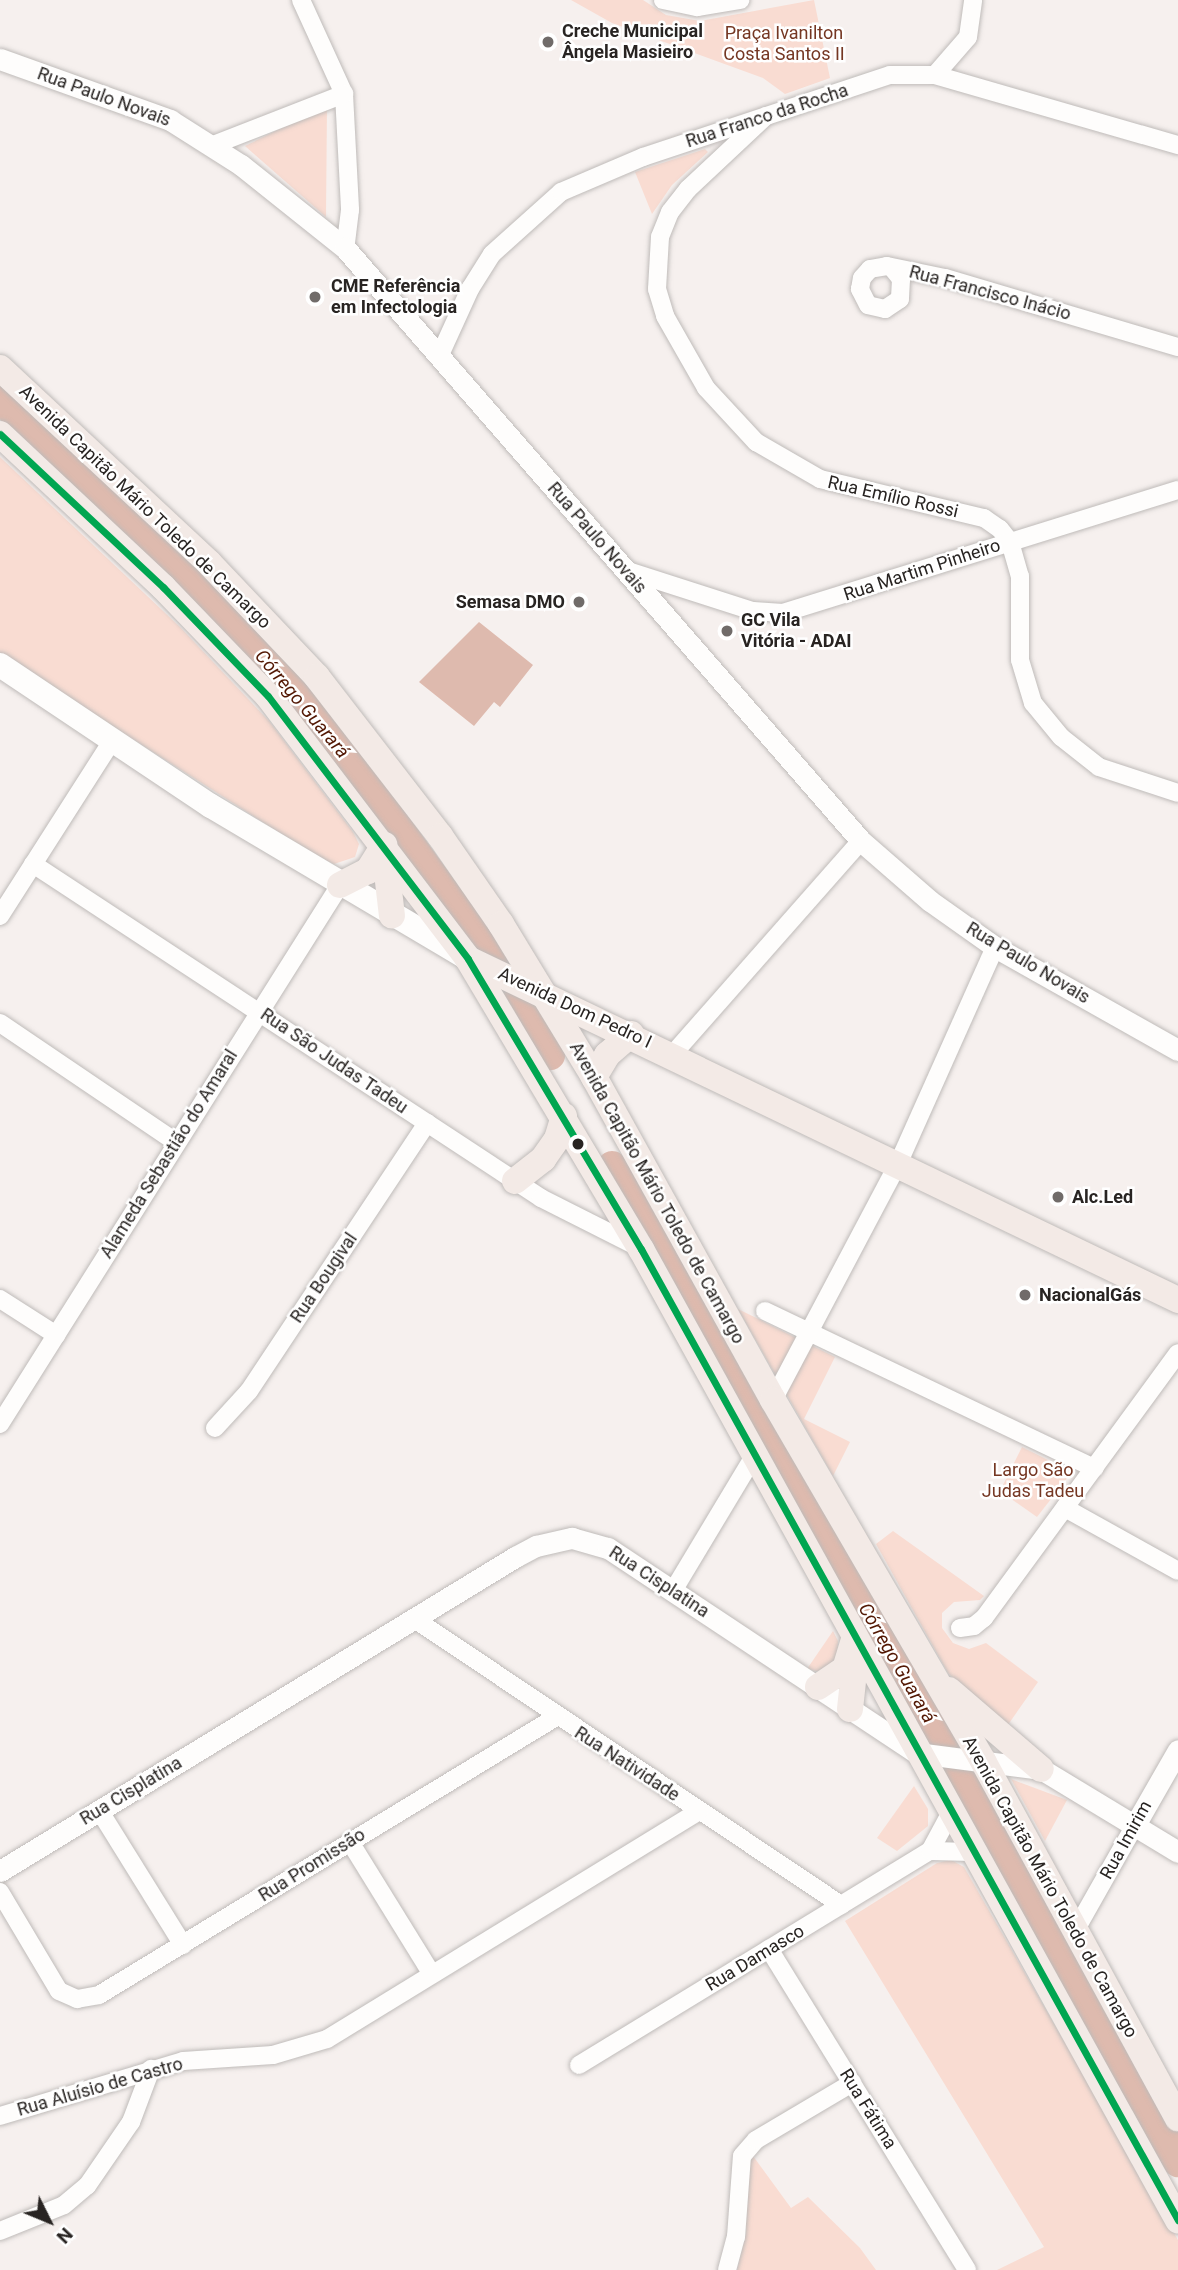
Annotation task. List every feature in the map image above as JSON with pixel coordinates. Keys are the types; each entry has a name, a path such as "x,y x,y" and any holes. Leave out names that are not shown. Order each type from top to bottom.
{"main road":[{"name":"Avenida Capitão Mário Toledo de Camargo","path":"0,368 209,563 317,677 440,836 531,988 594,1077 773,1400 928,1671 971,1760 1075,1931 1178,2118"},
{"path":"0,434 219,642 268,696 476,962 641,1249 855,1642 926,1754 950,1814 1178,2220"},
{"name":"Avenida Dom Pedro I","path":"0,665 112,741 340,885 476,962 673,1054 1178,1300"},
{"path":"340,885 368,871 384,845"},
{"path":"384,845 392,916"},
{"path":"594,1077 607,1055 631,1034"},
{"path":"515,1181 543,1159 564,1116"},
{"path":"818,1687 845,1668 855,1642"},
{"path":"850,1709 855,1642"},
{"path":"928,1671 1041,1769"}],"street":[{"path":"301,0 344,94 349,210 345,248"},
{"path":"663,0 697,7 740,0"},
{"path":"935,75 968,37 973,0"},
{"name":"Rua Paulo Novais","path":"0,59 127,102 213,145 345,248 861,841 930,901 995,947 1178,1050"},
{"name":"Rua Franco da Rocha","path":"439,357 470,289 492,254 561,192 643,157 890,75 935,75 1178,145"},
{"path":"213,145 344,94"},
{"name":"Rua Emílio Rossi","path":"765,116 688,189 670,212 660,237 657,289 665,316 700,378 719,406 756,442 820,479 984,518 1010,542"},
{"name":"Rua Francisco Inácio","path":"893,269 903,285 896,304 873,308 860,289 870,269 893,269 945,278 1178,347"},
{"name":"Rua Martim Pinheiro","path":"625,570 753,611 783,613 1178,490"},
{"path":"1010,542 1020,576 1020,660 1033,704 1061,737 1099,767 1178,793"},
{"path":"0,916 112,741"},
{"path":"673,1054 861,841"},
{"name":"Rua São Judas Tadeu","path":"33,864 515,1181 641,1249"},
{"name":"Alameda Sebastião do Amaral","path":"0,1424 174,1141 340,885"},
{"path":"773,1400 807,1331 898,1164 995,947"},
{"path":"0,1023 174,1141"},
{"name":"Rua Bougival","path":"215,1428 248,1391 427,1123"},
{"path":"0,1299 56,1335"},
{"path":"765,1311 1094,1468"},
{"path":"960,1628 974,1626 984,1618 1178,1353"},
{"path":"673,1591 754,1456"},
{"path":"1065,1508 1178,1571"},
{"name":"Rua Cisplatina","path":"0,1871 536,1546 572,1538 608,1548 850,1709 926,1754 1041,1769 1178,1852"},
{"name":"Rua Natividade","path":"416,1620 556,1717 841,1905"},
{"name":"Rua Promissão","path":"0,1892 64,1995 99,1995 556,1717"},
{"name":"Rua Imirim","path":"1075,1931 1178,1750"},
{"path":"99,1810 183,1945"},
{"name":"Rua Aluísio de Castro","path":"0,2116 150,2069 183,2061 299,2049 343,2031 699,1811"},
{"path":"950,1814 930,1851 973,1852"},
{"path":"350,1842 432,1974"},
{"name":"Rua Damasco","path":"579,2065 930,1851"},
{"name":"Rua Fátima","path":"769,1949 967,2270"},
{"path":"0,2231 64,2205 87,2186 131,2122 150,2069"},
{"path":"727,2270 736,2237 742,2156 756,2140 852,2083"}],"green space":[{"name":"Praça Ivanilton Costa Santos II","path":"571,0 643,0 666,15 700,21 814,0 830,78 785,94 763,78 612,23"},
{"path":"327,106 326,217 245,146"},
{"path":"705,149 708,152 672,185 652,214 635,172"},
{"path":"0,457 180,627 269,721 353,832 359,844 355,857 334,864 314,855 0,654"},
{"path":"738,1309 835,1357 804,1419 850,1442 833,1476"},
{"name":"Largo São Judas Tadeu","path":"1022,1447 1072,1472 1037,1517 1000,1491"},
{"path":"893,1531 984,1596 980,1600 954,1602 942,1613 942,1628 953,1643 969,1649 986,1643 1038,1682 1005,1729 948,1673 876,1544"},
{"path":"833,1631 838,1641 837,1659 821,1672 807,1669"},
{"path":"1011,1779 1067,1800 1045,1841"},
{"path":"914,1786 928,1809 928,1826 897,1851 877,1838"},
{"path":"951,1860 964,1867 1178,2240 1178,2270 997,2270 1044,2247 845,1921 937,1863"},
{"path":"753,2156 791,2208 808,2197 860,2248 876,2270 737,2270 746,2234 747,2169"}],"shaded area":[{"path":"479,622 533,665 500,707 494,702 474,726 419,682"}],"waterway":[{"name":"Córrego Guarará","path":"0,399 219,605 342,750 499,967 550,1055"},
{"name":"Córrego Guarará","path":"612,1166 737,1391 937,1731 1178,2162"}],"transit line":[{"path":"0,434 163,587 268,696 468,959 641,1249 1178,2220"}],"place":[{"name":"Creche Municipal Ângela Masieiro","path":"548,42"},
{"name":"CME Referência em Infectologia","path":"315,297"},
{"name":"Semasa DMO","path":"579,602"},
{"name":"GC Vila Vitória - ADAI","path":"727,631"},
{"name":"Alc.Led","path":"1058,1197"},
{"name":"NacionalGás","path":"1025,1295"}]}
